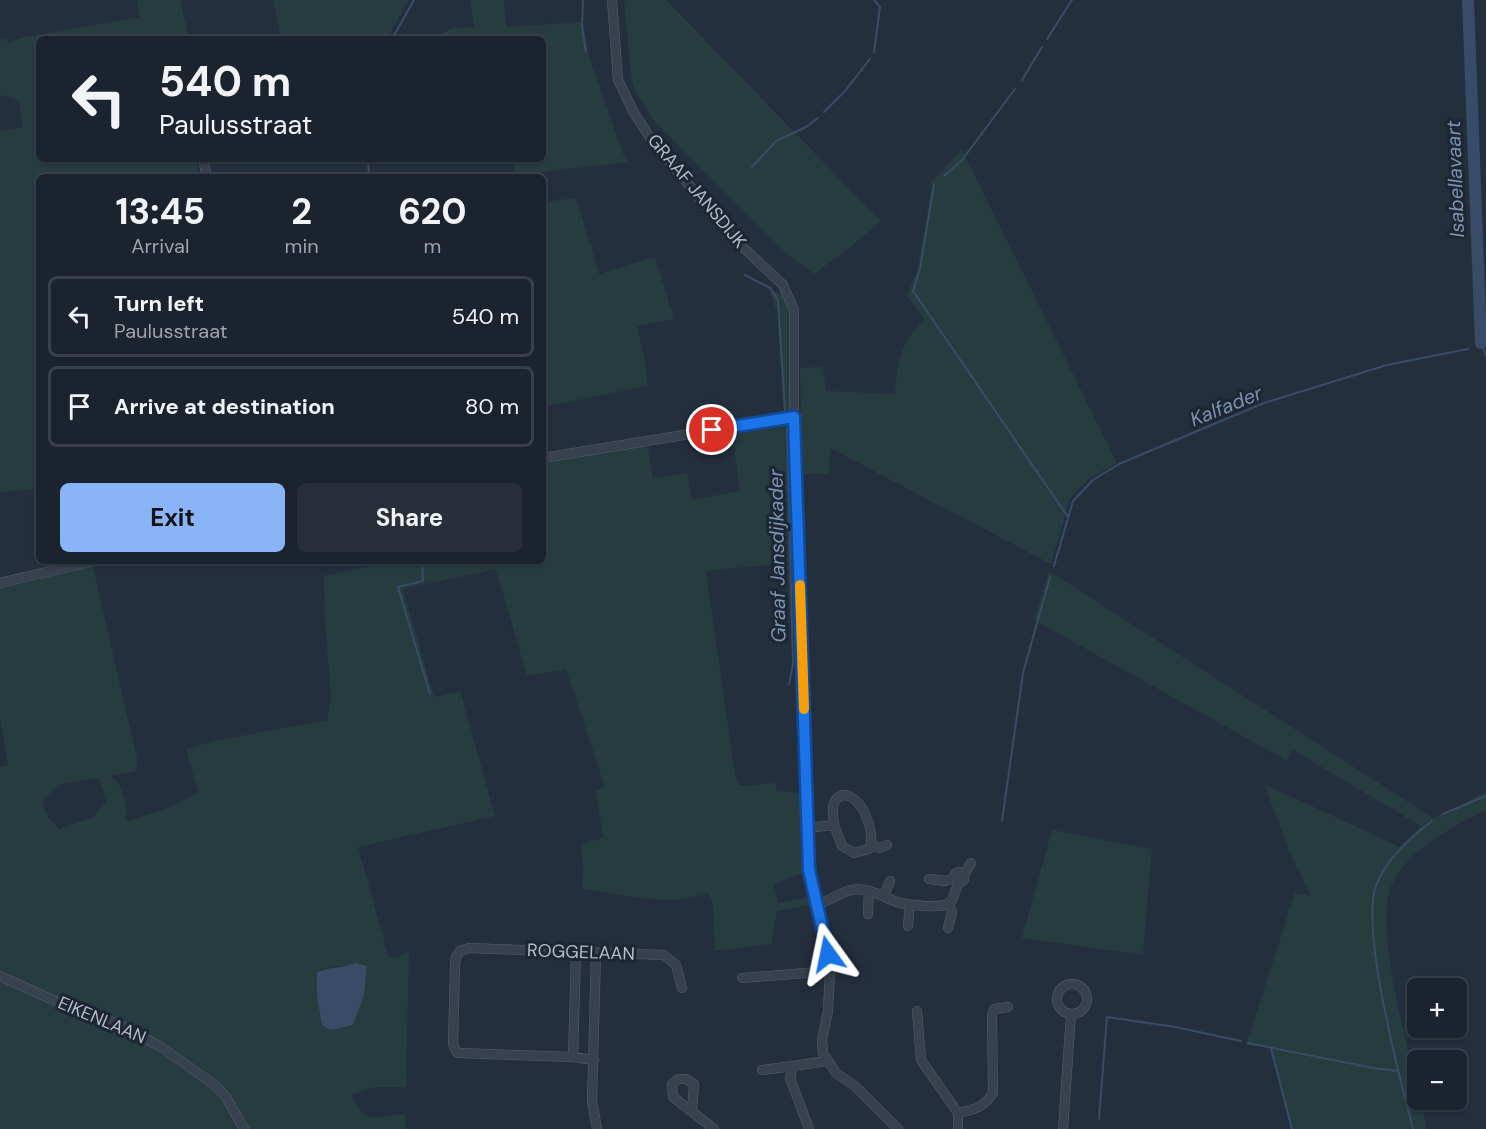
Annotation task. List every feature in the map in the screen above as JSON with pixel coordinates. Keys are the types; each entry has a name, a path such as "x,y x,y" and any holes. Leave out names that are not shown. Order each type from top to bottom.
{"street":[{"name":"GRAAF JANSDIJK","path":"612,0 618,80 634,113 653,142 681,172 706,207 733,238 783,285 794,310 794,417 806,828 809,870 825,937 830,970 828,1011 822,1040 826,1061"},
{"path":"546,458 794,417"},
{"path":"0,583 81,564"},
{"path":"843,795 854,796 859,801 873,837 871,846 861,852 847,851 837,837 834,825 832,806 834,800 843,795"},
{"path":"806,828 834,825"},
{"path":"871,846 880,848 887,845"},
{"path":"948,928 952,912 949,904 958,872 964,875 970,863"},
{"path":"929,879 955,881"},
{"path":"884,896 890,881"},
{"path":"816,905 850,890 869,891 910,905 949,904"},
{"path":"868,914 869,891"},
{"path":"908,926 910,905"},
{"name":"ROGGELAAN","path":"573,1057 457,1053 453,1044 454,977 456,957 460,951 468,948 664,955 676,965 682,988"},
{"path":"576,953 573,1057 594,1060"},
{"path":"596,954 592,1101 597,1129"},
{"path":"742,978 830,970"},
{"name":"EIKENLAAN","path":"0,976 71,1008 116,1023 161,1047 216,1086 226,1097 244,1129"},
{"path":"958,1113 979,1108 988,1102 993,1093 992,1014 993,1009 1008,1007"},
{"path":"917,1011 921,1060 958,1113 958,1129"},
{"path":"1063,1129 1071,1014"},
{"path":"762,1070 826,1061 836,1073 856,1088 898,1129"},
{"path":"793,1066 790,1078 809,1129"},
{"path":"692,1111 714,1129"}],"green space":[{"path":"137,0 180,0 188,36 36,36 36,162 197,162 200,174 36,174 36,489 0,492 0,131 23,127 19,101 0,95 0,39 6,39 8,43 20,38 140,17"},
{"path":"273,0 408,0 389,36 280,36"},
{"path":"470,0 504,0 506,27 583,22 590,60 628,162 516,174 513,162 546,162 546,36 436,36 453,28 474,27"},
{"path":"624,0 666,0 881,221 814,274 788,255 654,121 634,88"},
{"path":"962,150 1117,463 1090,478 1070,498 1051,564 830,448 829,474 802,474 800,368 823,367 826,391 895,394 901,354 909,337 924,319 907,296 917,271 932,188 929,184"},
{"path":"576,198 599,274 655,257 674,319 637,326 648,386 546,406 546,202"},
{"path":"770,291 783,294 790,310 792,406 784,415 777,312"},
{"path":"782,421 792,433 796,617 790,619 787,563 706,571 735,774 739,785 750,786 776,782 776,791 801,793 805,874 801,873 774,885 778,903 808,897 810,905 777,911 771,944 715,951 713,906 709,893 678,899 646,899 582,889 581,844 603,838 596,791 605,787 566,669 527,676 496,569 403,589 434,697 460,691 495,816 358,847 389,958 397,958 409,950 406,1087 376,1087 352,1094 356,1104 366,1115 378,1117 405,1114 406,1129 248,1129 221,1088 182,1057 0,973 0,767 8,765 0,719 0,585 92,564 138,763 135,771 111,776 119,785 124,797 126,822 169,808 198,792 186,749 219,740 327,720 331,698 324,576 380,564 546,564 546,461 647,443 653,479 687,473 692,500 740,491 731,428","holes":["99,778 106,802 92,818 59,829 47,816 42,803 61,784","330,966 367,966 364,995 317,995 317,972"]},
{"path":"1049,571 1433,818 1486,792 1486,810 1434,839 1411,858 1393,882 1388,901 1386,925 1389,953 1408,1050 1407,1110 1422,1110 1427,1129 1291,1129 1270,1048 1246,1045 1295,893 1311,896 1293,860 1264,784 1400,847 1421,826 1293,750 1286,760 1034,620"},
{"path":"1052,830 1152,849 1143,955 1022,938"},
{"path":"0,980 138,1037 213,1089 223,1100 239,1129 0,1129"}],"water":[{"path":"355,963 367,966 364,995 353,1025 331,1030 322,1025 317,995 317,972"}],"waterway":[{"path":"394,36 414,0"},
{"name":"Graaf Jansdijkader","path":"583,0 582,27 586,52"},
{"path":"874,0 880,7 874,52"},
{"path":"1047,39 1072,0"},
{"name":"Isabellavaart","path":"1468,0 1481,343"},
{"path":"1022,80 1042,47"},
{"path":"824,112 845,91 870,59"},
{"path":"944,176 962,160 1015,89"},
{"path":"752,167 776,141 806,127 818,118"},
{"path":"368,162 369,174"},
{"path":"934,184 920,269 913,291 1068,517"},
{"name":"Graaf Jansdijkader","path":"745,275 770,288 778,300 785,410"},
{"name":"Isabellavaart","path":"1481,343 1486,356"},
{"name":"Kalfader","path":"1054,566 1073,501 1093,480 1119,464 1264,403 1387,365 1468,349"},
{"name":"Graaf Jansdijkader","path":"787,428 793,664 789,684"},
{"path":"422,564 423,581 398,587 430,694"},
{"name":"Kalfader","path":"1002,821 1023,673 1050,577"},
{"path":"1443,814 1486,796"},
{"path":"1413,1129 1399,1077 1377,969 1372,907 1380,876 1392,858 1432,821"},
{"path":"1099,1119 1107,1017 1175,1027 1241,1041"},
{"path":"1248,1043 1398,1071"},
{"path":"1271,1048 1292,1129"}],"slow traffic":[{"path":"800,585 804,709"}],"route":[{"path":"712,430 794,417 806,828 811,883 828,954"}]}
